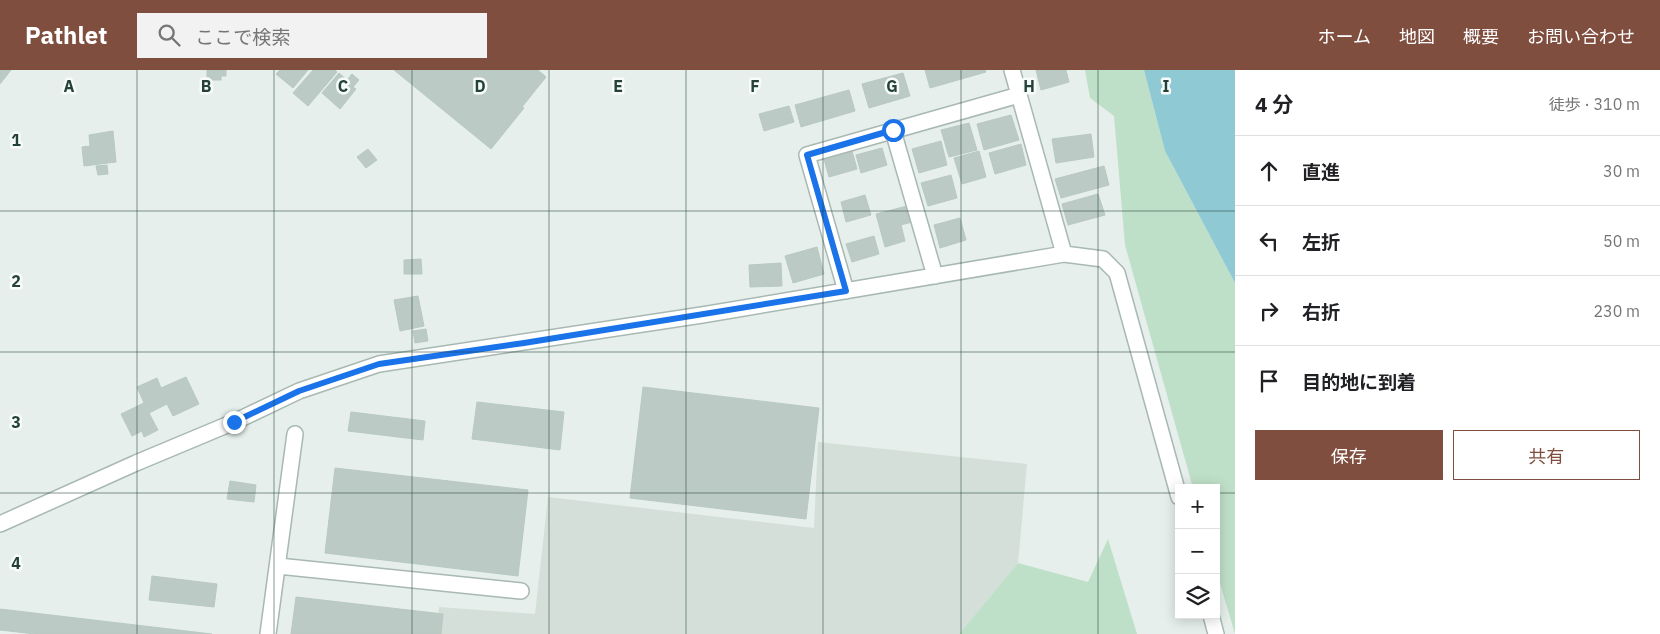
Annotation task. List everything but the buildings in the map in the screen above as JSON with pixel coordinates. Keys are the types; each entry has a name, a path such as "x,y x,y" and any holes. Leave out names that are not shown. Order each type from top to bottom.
{"street":[{"path":"1012,70 1064,254"},
{"path":"846,291 807,155 1019,95"},
{"path":"893,130 935,276"},
{"path":"0,524 136,463 234,422 299,391 379,364 561,337 1064,254 1102,259 1117,273 1175,484"},
{"path":"268,634 295,434"},
{"path":"278,566 521,591"},
{"path":"1212,619 1216,634"}],"shaded area":[{"path":"818,442 1027,464 1018,563 959,634 436,634 439,607 535,614 548,497 814,528"}],"green space":[{"path":"1085,70 1144,70 1165,151 1235,283 1235,634 1220,583 1220,484 1192,484 1125,245 1114,116 1090,98"},
{"path":"1108,539 1137,634 959,634 1018,563 1088,582"}],"water":[{"path":"1144,70 1235,70 1235,283 1165,151"}],"route":[{"path":"234,422 299,391 379,364 524,343 846,291 807,155 893,130"}]}
